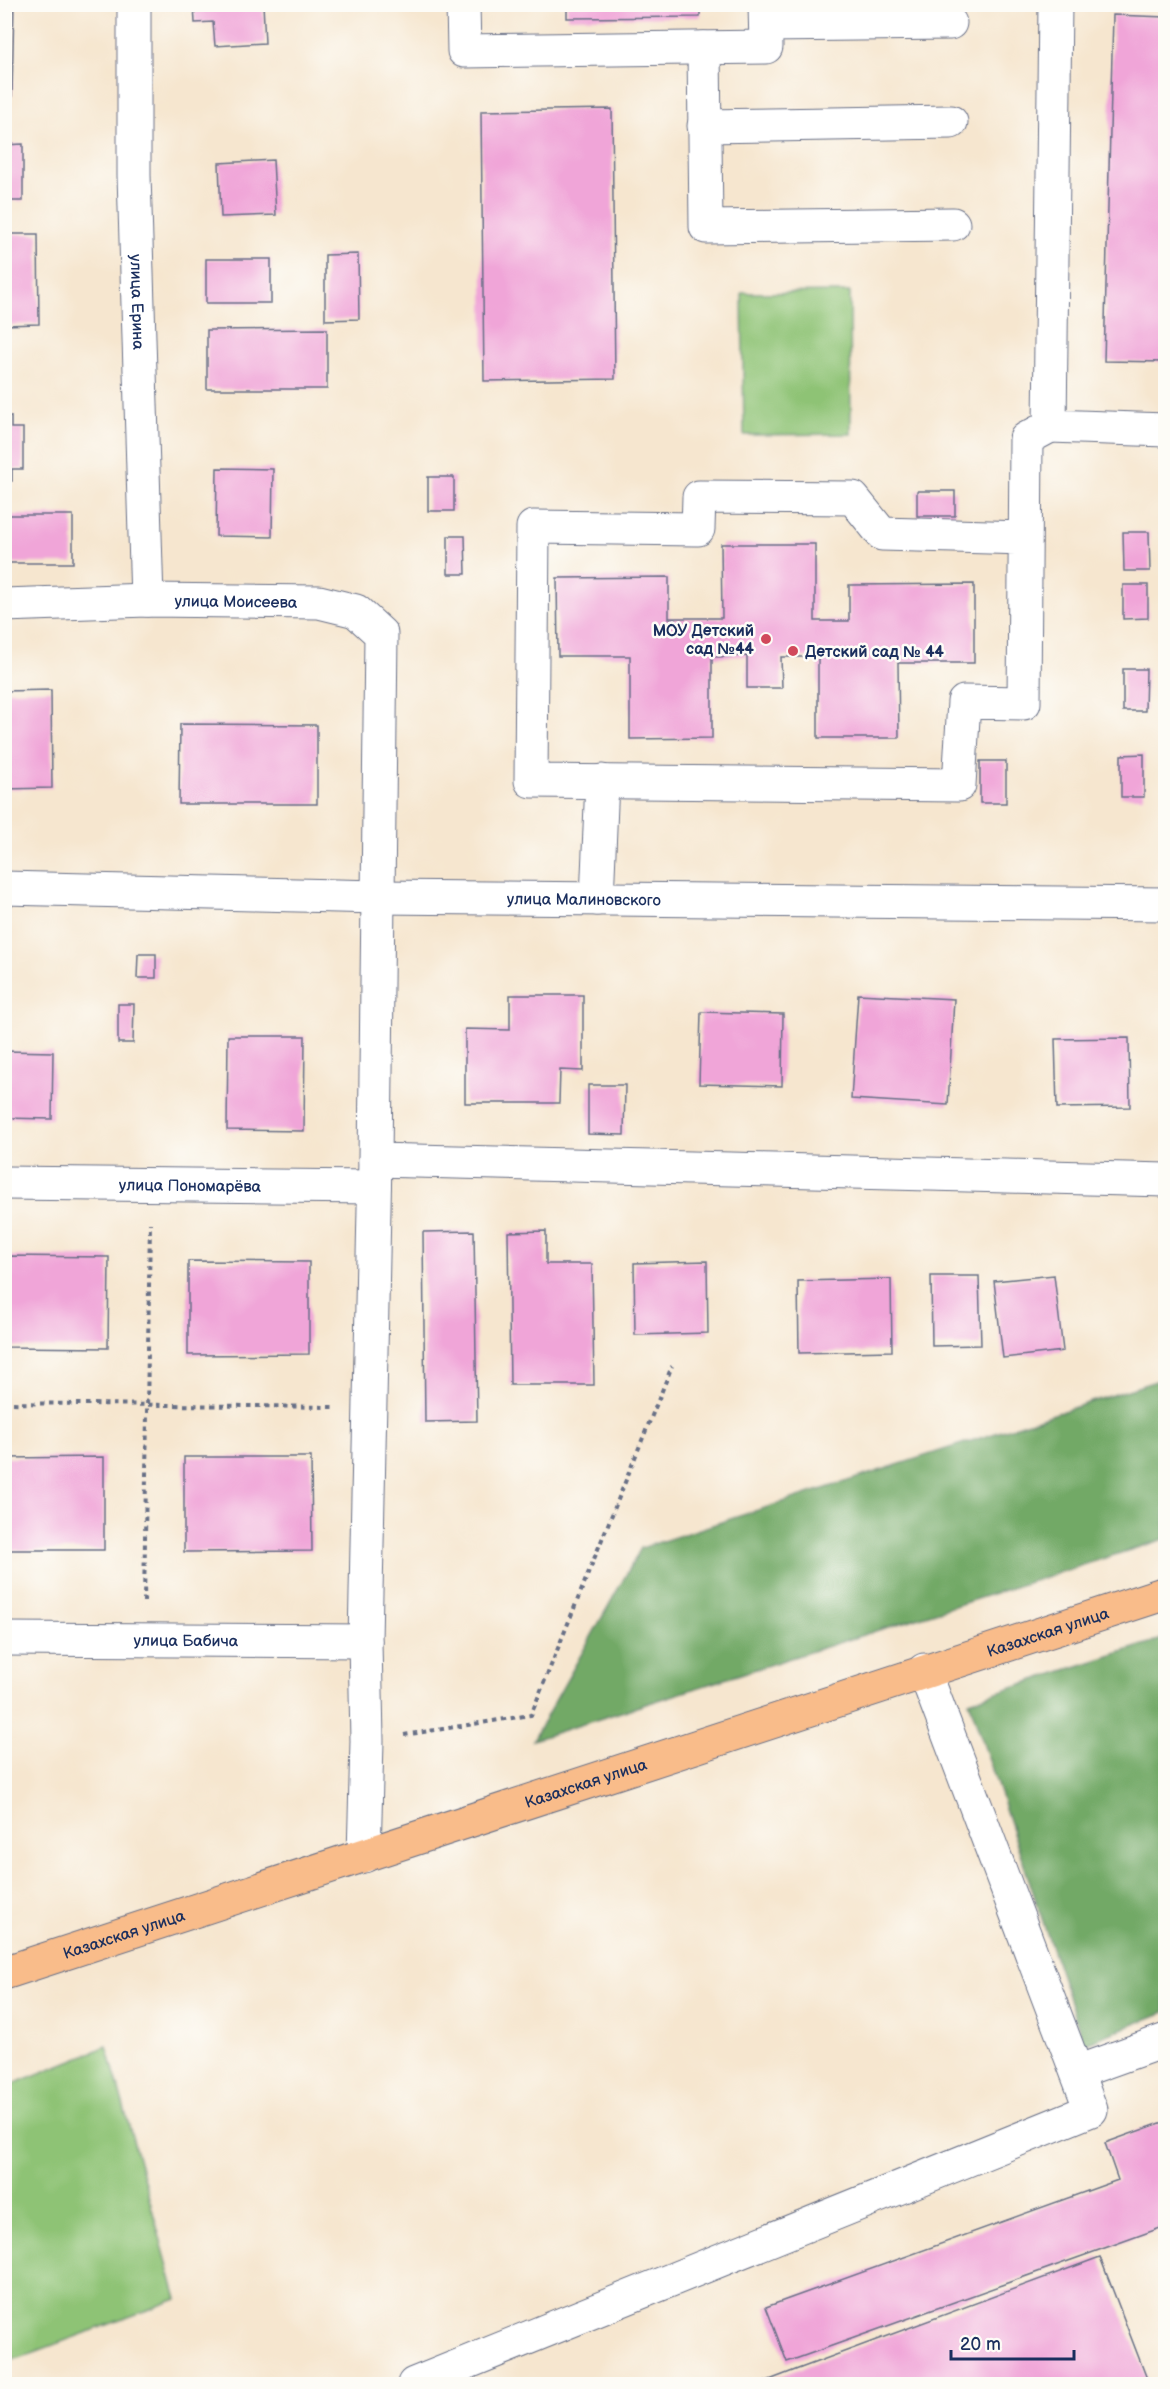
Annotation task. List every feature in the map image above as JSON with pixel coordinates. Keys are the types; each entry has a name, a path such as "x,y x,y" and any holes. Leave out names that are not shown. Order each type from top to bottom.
{"main road":[{"name":"Казахская улица","path":"4,1973 924,1670 1166,1593"}],"street":[{"name":"улица Ерина","path":"134,4 134,176 147,600"},
{"path":"463,4 464,51 766,47 766,15 951,23"},
{"path":"1050,426 1055,4"},
{"path":"704,48 706,227 953,224"},
{"path":"704,126 951,123"},
{"path":"1025,538 882,534 853,498 699,497 698,528 533,527 531,781 959,785 964,702 1024,703 1026,439 1050,426 1166,430"},
{"name":"улица Моисеева","path":"4,605 147,600 319,602 356,611 381,634 375,1173 365,1641 367,1741 364,1856"},
{"path":"597,899 602,781"},
{"name":"улица Малиновского","path":"4,888 378,897 1166,904"},
{"name":"улица Пономарёва","path":"4,1183 151,1184 375,1173 1166,1179"},
{"name":"улица Бабича","path":"4,1639 365,1641"},
{"path":"414,2385 1091,2110 924,1670"},
{"path":"1077,2073 1166,2040"}],"path":[{"path":"143,1639 151,1184"},
{"path":"367,1741 531,1715 672,1366"},
{"path":"4,1403 370,1408"}],"green space":[{"path":"850,292 851,434 744,435 742,293"},
{"path":"1165,1378 1165,1539 533,1740 641,1548"},
{"path":"1165,1638 1165,2012 1084,2044 969,1701"},
{"path":"107,2046 177,2299 5,2363 5,2087"}],"building":[{"path":"4,4 14,4 12,96 4,95"},
{"path":"194,4 263,4 265,43 215,46 213,22 195,23"},
{"path":"567,4 700,4 700,17 567,18"},
{"path":"1113,15 1166,17 1166,362 1104,361"},
{"path":"612,109 615,379 484,381 481,111"},
{"path":"23,144 23,201 4,201 4,145"},
{"path":"273,160 276,215 221,217 219,163"},
{"path":"4,234 38,234 39,324 4,325"},
{"path":"358,254 359,319 325,320 325,255"},
{"path":"206,259 271,259 271,303 206,303"},
{"path":"327,329 327,389 207,389 207,330"},
{"path":"4,416 11,416 11,428 23,428 23,469 12,469 12,481 4,481"},
{"path":"217,468 273,469 272,537 216,536"},
{"path":"428,477 454,477 454,511 428,511"},
{"path":"917,491 955,491 955,516 917,516"},
{"path":"4,515 73,515 73,563 4,563"},
{"path":"1123,532 1149,532 1150,571 1124,571"},
{"path":"448,536 465,536 466,574 448,574"},
{"name":"МОУ Детский сад №44","path":"721,544 815,544 815,621 849,621 849,585 974,584 974,663 898,663 899,738 818,738 818,657 781,657 782,688 747,688 747,656 712,657 712,738 630,739 630,656 558,656 557,578 669,577 669,618 722,618"},
{"path":"1123,585 1148,585 1148,618 1123,619"},
{"path":"1123,669 1146,669 1145,711 1123,711"},
{"path":"51,690 52,788 4,789 4,691"},
{"path":"180,724 317,725 317,804 179,804"},
{"path":"1144,754 1144,797 1121,797 1121,755"},
{"path":"980,761 1006,761 1006,803 980,803"},
{"path":"138,954 156,954 156,978 137,978"},
{"path":"858,994 954,999 948,1105 851,1099"},
{"path":"510,995 583,995 583,1071 560,1070 559,1103 465,1103 465,1029 510,1030"},
{"path":"118,1004 134,1004 133,1043 118,1043"},
{"path":"701,1012 783,1014 782,1086 699,1084"},
{"path":"228,1036 305,1036 304,1131 227,1130"},
{"path":"1129,1038 1130,1107 1057,1108 1055,1039"},
{"path":"4,1051 53,1052 52,1119 4,1118"},
{"path":"588,1085 625,1085 624,1135 588,1134"},
{"path":"474,1231 477,1421 425,1422 423,1232"},
{"path":"546,1231 546,1264 592,1264 594,1385 510,1385 508,1232"},
{"path":"4,1256 109,1257 108,1348 4,1347"},
{"path":"188,1261 309,1262 309,1354 188,1355"},
{"path":"707,1261 708,1333 635,1335 634,1263"},
{"path":"1054,1275 1063,1351 1003,1358 994,1281"},
{"path":"931,1276 979,1276 981,1345 932,1346"},
{"path":"891,1279 892,1351 799,1353 798,1281"},
{"path":"104,1457 104,1550 4,1550 4,1458"},
{"path":"184,1457 311,1457 312,1551 184,1552"},
{"path":"1166,2121 1166,2226 787,2362 766,2307 1118,2180 1105,2143"},
{"path":"1100,2257 1149,2384 759,2384 798,2369"}],"place":[{"name":"МОУ Детский сад №44","path":"766,639"},
{"name":"Детский сад № 44","path":"793,651"}]}
